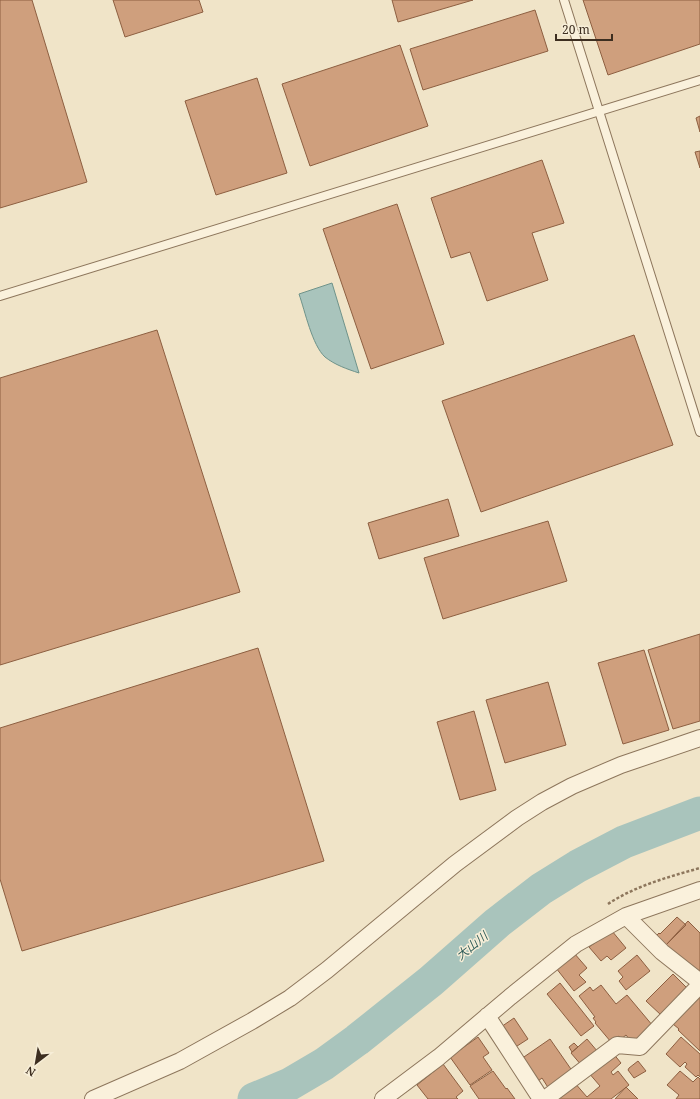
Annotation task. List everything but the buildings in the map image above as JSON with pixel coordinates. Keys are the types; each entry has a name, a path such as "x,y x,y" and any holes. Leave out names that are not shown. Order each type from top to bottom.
{"street":[{"path":"93,1099 180,1061 290,998 327,970 455,864 517,818 542,802 572,786 621,765 700,738"},
{"path":"383,1099 439,1057 576,944 626,916 700,890"},
{"path":"626,916 662,952 700,982"},
{"path":"545,1099 617,1045 640,1047 700,985"},
{"path":"487,1016 541,1099"}],"lane":[{"path":"564,0 598,112 700,432"},
{"path":"0,296 700,80"}],"water":[{"path":"332,283 359,373 333,362 320,352 309,327 299,294"}],"waterway":[{"name":"大山川","path":"254,1099 290,1084 324,1064 357,1040 431,981 497,923 541,889 578,866 624,842 700,813"}]}
